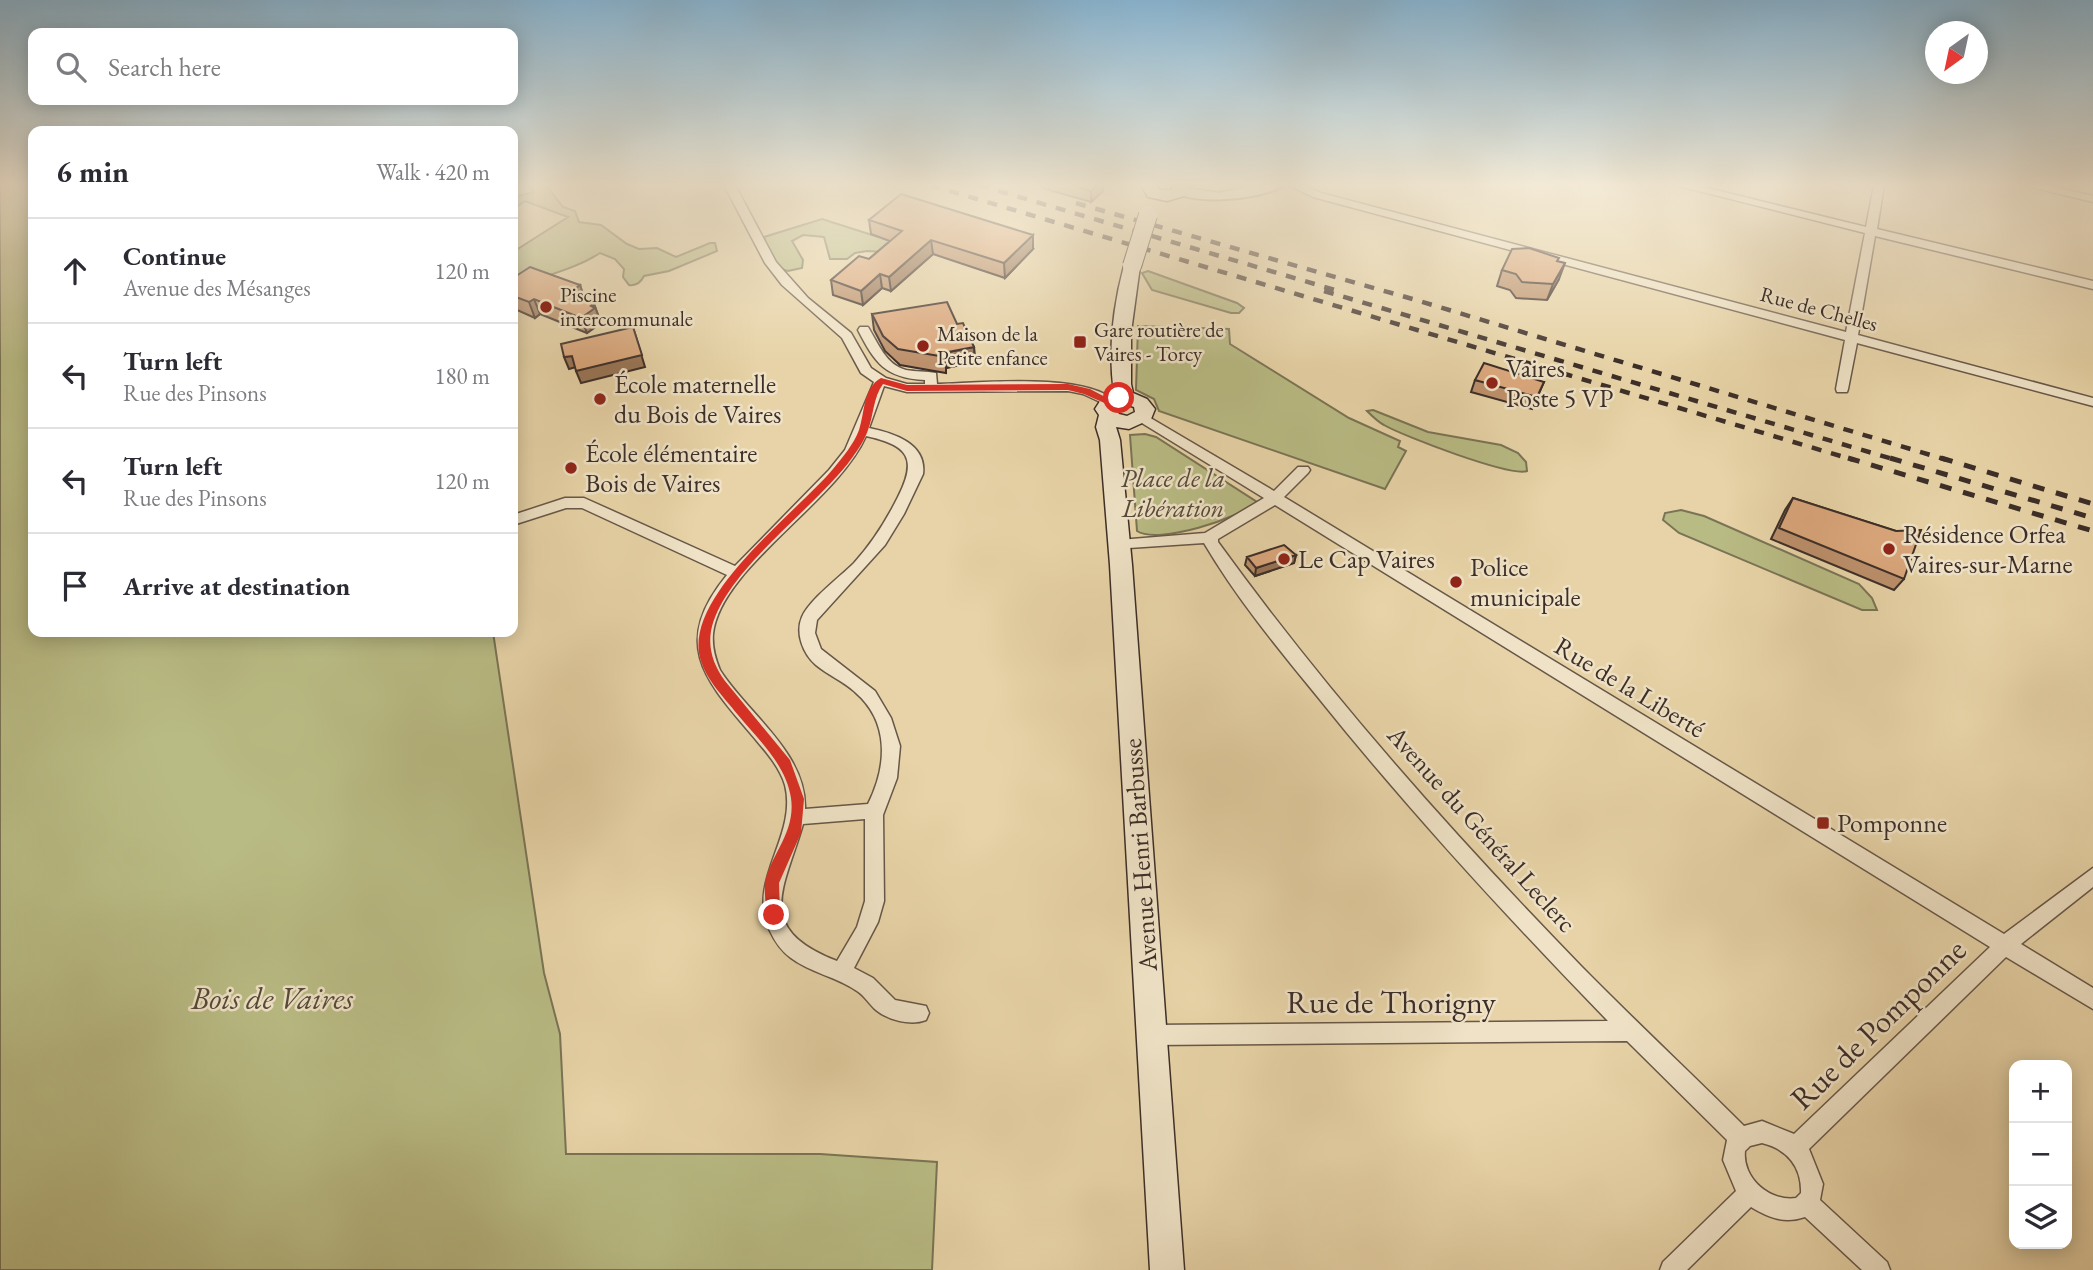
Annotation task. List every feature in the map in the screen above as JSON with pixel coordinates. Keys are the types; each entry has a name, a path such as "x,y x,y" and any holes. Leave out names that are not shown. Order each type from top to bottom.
{"main road":[{"name":"Avenue Henri Barbusse","path":"1139,244 1124,307 1119,545 1167,1270"}],"street":[{"path":"761,244 786,283 847,336 866,370 881,381 907,388 931,382"},
{"name":"Rue de Chelles","path":"1501,244 2093,402"},
{"path":"1842,389 1868,244"},
{"path":"1925,244 2093,285"},
{"path":"864,330 885,366 901,374 931,382"},
{"path":"881,381 872,393 863,431 836,472 737,573 712,612 705,632 705,652 711,671 721,685 786,764 798,799 798,817 794,833 772,883 774,915 780,933 810,961 865,985 891,1009 919,1013"},
{"name":"Rue de la Liberté","path":"931,382 1068,387 1087,391 1120,416 1275,499 2093,999"},
{"path":"841,973 855,950 876,891 871,833 874,811 887,784 892,749 885,722 864,690 815,654 806,633 809,618 873,551 890,528 916,476 915,459 901,443 863,431"},
{"path":"1119,545 1211,536 1250,516 1275,499 1303,470"},
{"path":"518,518 565,503 584,503 737,573"},
{"name":"Avenue du Général Leclerc","path":"1211,536 1211,543 1277,632 1382,762 1631,1031 1740,1138"},
{"path":"798,817 874,811"},
{"name":"Rue de Pomponne","path":"1795,1148 2005,945 2093,876"},
{"name":"Rue de Thorigny","path":"1152,1035 1631,1031"},
{"path":"1762,1132 1795,1148 1804,1159 1813,1183 1812,1194 1807,1203 1798,1209 1787,1210 1762,1202 1750,1193 1734,1165 1734,1148 1740,1138 1745,1134 1762,1132"},
{"path":"1671,1270 1750,1193"},
{"path":"1807,1203 1879,1270"}],"green space":[{"name":"Bois de Vaires","path":"0,244 28,244 28,637 494,637 544,973 560,1034 566,1154 820,1154 937,1162 932,1270 0,1270"},
{"path":"525,244 628,244 639,249 657,248 676,257 707,244 715,244 717,251 669,271 644,276 632,285 623,277 624,269 615,259 600,253 569,268 518,286 518,249"},
{"path":"766,244 794,244 803,260 802,268 788,271 774,267"},
{"path":"826,244 892,244 884,252 867,251 855,253 847,259 830,259"},
{"path":"1148,271 1237,303 1244,308 1239,313 1231,313 1152,290 1142,273"},
{"path":"1138,326 1229,329 1230,344 1349,418 1400,441 1398,447 1406,451 1385,489 1159,411 1154,399 1136,390"},
{"path":"1373,410 1428,432 1501,445 1518,453 1526,462 1527,471 1479,462 1412,438 1380,422 1367,411"},
{"name":"Place de la Libération","path":"1145,434 1156,437 1257,502 1234,515 1198,528 1162,535 1137,531 1130,435"},
{"path":"1681,510 1704,516 1859,584 1872,598 1877,610 1862,610 1679,533 1663,520 1665,513"}],"building":[{"path":"886,244 926,244 889,277 880,274 861,291 831,280 859,256 869,259"},
{"path":"945,244 1023,244 1004,263"},
{"path":"1529,248 1559,258 1557,261 1565,263 1553,284 1522,282 1516,274 1502,270 1512,249"},
{"path":"530,267 580,285 568,294 594,304 591,306 595,308 581,318 534,299 529,302 518,298 518,275"},
{"path":"947,302 957,324 963,323 974,347 943,353 945,357 898,349 883,336 872,314"},
{"path":"633,327 642,355 576,371 572,356 564,357 561,344"},
{"path":"1484,363 1544,382 1537,397 1475,380"},
{"path":"1793,498 1896,531 1921,530 1904,579 1779,528"},
{"path":"1284,545 1296,555 1256,568 1247,557"}],"railway":[{"path":"1129,244 1854,460"},
{"path":"1180,244 1335,290"},
{"path":"1221,244 1416,300 1947,460"},
{"path":"1324,291 1896,460"},
{"path":"1848,458 2093,531"},
{"path":"1890,458 2093,518"},
{"path":"1941,458 2093,504"}],"place":[{"name":"Piscine intercommunale","path":"546,307"},
{"name":"Gare routière de Vaires - Torcy","path":"1080,342"},
{"name":"Maison de la Petite enfance","path":"923,346"},
{"name":"Vaires Poste 5 VP","path":"1492,383"},
{"name":"École maternelle du Bois de Vaires","path":"600,399"},
{"name":"École élémentaire Bois de Vaires","path":"571,468"},
{"name":"Résidence Orfea Vaires-sur-Marne","path":"1889,549"},
{"name":"Le Cap Vaires","path":"1284,559"},
{"name":"Police municipale","path":"1456,582"},
{"name":"Pomponne","path":"1823,823"}],"route":[{"path":"774,915 772,883 794,833 798,817 798,799 786,764 721,685 711,671 705,652 705,632 712,612 737,573 836,472 851,453 863,431 872,393 881,381 907,388 1068,387 1087,391 1109,402 1119,398"}]}
